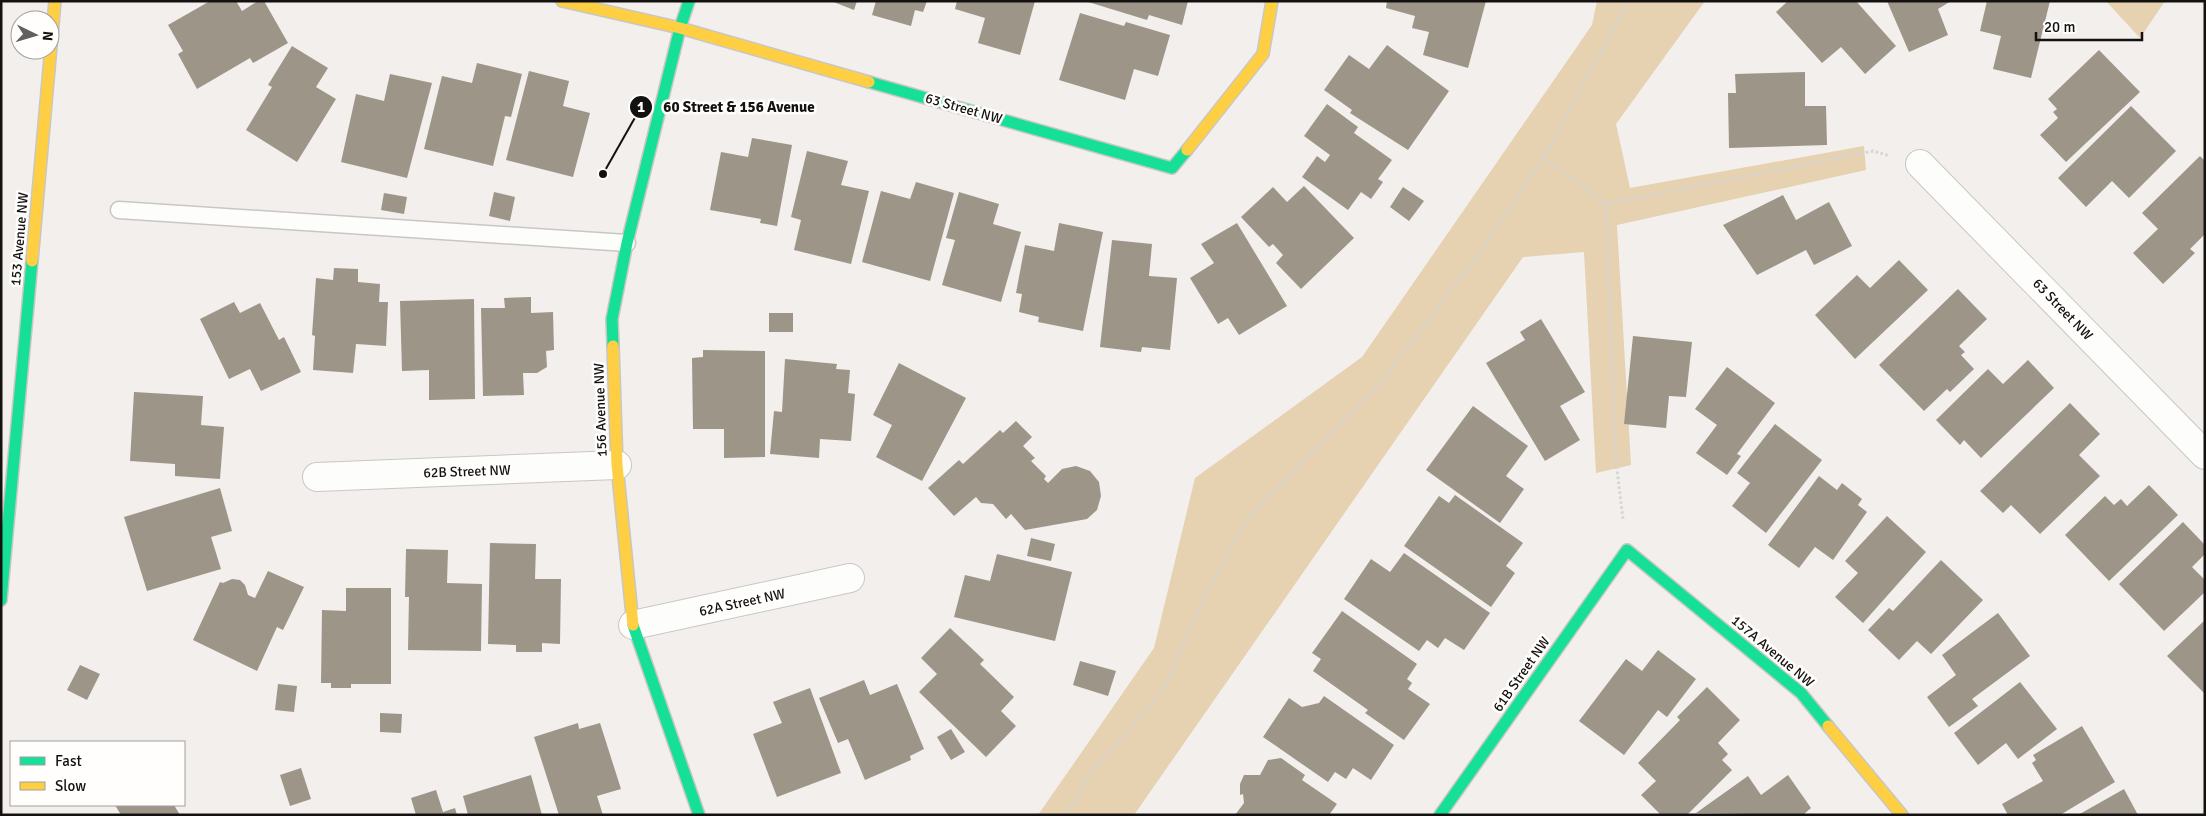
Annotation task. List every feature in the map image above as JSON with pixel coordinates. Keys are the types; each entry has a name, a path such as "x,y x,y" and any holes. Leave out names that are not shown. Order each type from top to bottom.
{"street":[{"name":"153 Avenue NW","path":"1,600 55,1"},
{"name":"63 Street NW","path":"562,1 680,28 1172,168 1263,54 1272,1"},
{"name":"156 Avenue NW","path":"689,1 680,28 627,243 612,319 617,465 633,625 699,815"},
{"name":"63 Street NW","path":"1920,164 2205,455"},
{"name":"62B Street NW","path":"317,478 617,465"},
{"name":"61B Street NW","path":"1440,815 1627,550"},
{"name":"157A Avenue NW","path":"1627,550 1801,693 1902,815"},
{"name":"62A Street NW","path":"633,625 850,578"}],"lane":[{"path":"119,210 627,243"}],"path":[{"path":"1060,815 1072,805 1093,770 1163,691 1205,594 1250,515 1379,384 1477,256 1544,158 1628,1"},
{"path":"1544,158 1606,204 1873,151 1920,164"},
{"path":"1606,204 1616,462 1627,550"}],"shaded area":[{"path":"1597,1 1705,1 1616,124 1630,188 1864,146 1866,170 1617,225 1631,465 1596,473 1584,252 1523,257 1134,815 1038,815 1154,648 1195,478 1362,357 1592,25"},
{"path":"2106,1 2165,1 2140,38"}],"building":[{"path":"210,1 236,1 242,11 258,1 264,1 288,43 253,63 250,58 197,89 178,54 183,51 168,25"},
{"path":"831,1 857,1 854,10"},
{"path":"876,1 927,1 923,12 915,10 911,26 872,15"},
{"path":"957,1 1035,1 1020,55 978,43 985,18 955,9"},
{"path":"1085,1 1188,1 1182,25 1149,15 1147,20"},
{"path":"1387,1 1486,1 1468,68 1423,55 1429,32 1412,28 1415,16 1386,8"},
{"path":"1788,1 1856,1 1896,46 1865,74 1841,47 1822,63 1776,12"},
{"path":"1887,1 1951,1 1938,9 1948,35 1909,52"},
{"path":"1987,1 2050,1 2031,78 1993,69 2001,36 1980,31"},
{"path":"1080,13 1124,26 1126,22 1170,35 1158,76 1134,69 1125,100 1059,80"},
{"path":"1387,45 1449,91 1408,150 1350,113 1352,110 1324,90 1349,55 1369,69"},
{"path":"292,46 328,68 316,87 336,99 297,162 246,130 272,87 268,85"},
{"path":"2099,50 2140,92 2066,162 2040,135 2058,118 2053,112 2057,109 2048,99"},
{"path":"477,63 522,74 511,117 505,116 493,166 424,149 442,76 472,83"},
{"path":"529,71 569,81 563,106 590,113 573,177 506,160"},
{"path":"1805,72 1805,106 1826,106 1827,145 1729,148 1728,93 1736,93 1735,74"},
{"path":"390,74 432,83 407,178 341,162 356,94 384,101"},
{"path":"1327,104 1358,127 1354,133 1392,160 1378,179 1383,182 1371,199 1361,192 1348,210 1302,177 1317,156 1325,162 1330,155 1304,136"},
{"path":"2131,106 2176,151 2129,198 2112,181 2086,207 2058,178"},
{"path":"752,138 792,145 777,226 760,223 761,219 710,210 721,152 748,157"},
{"path":"807,151 848,161 841,185 869,191 851,264 794,250 801,220 791,217"},
{"path":"2200,156 2205,161 2205,234 2190,249 2195,253 2163,284 2133,253 2158,229 2142,213"},
{"path":"916,182 954,193 930,281 862,262 881,191 910,199"},
{"path":"1304,186 1354,238 1301,289 1276,263 1283,255 1273,244 1269,247 1241,217 1273,187 1287,202"},
{"path":"1403,187 1424,201 1409,221 1390,207"},
{"path":"494,192 515,197 510,221 489,216"},
{"path":"959,192 999,204 993,224 1021,232 1001,302 942,285 955,240 946,238"},
{"path":"384,193 407,197 404,214 381,210"},
{"path":"1783,195 1796,220 1829,202 1852,246 1814,265 1806,250 1757,275 1723,225"},
{"path":"1059,223 1103,232 1083,331 1038,322 1039,317 1019,312 1022,294 1016,293 1025,245 1054,251"},
{"path":"1237,223 1287,306 1239,335 1228,318 1218,324 1190,278 1214,263 1201,244"},
{"path":"1112,240 1152,244 1149,276 1177,278 1170,350 1142,347 1141,352 1100,347"},
{"path":"1899,260 1928,290 1855,359 1815,315 1857,275 1870,288"},
{"path":"334,268 358,269 358,282 380,284 379,302 388,302 386,346 356,344 353,373 313,370 315,336 312,335 316,278 333,280"},
{"path":"1958,289 1987,319 1959,346 1965,352 1961,355 1974,369 1950,392 1947,389 1924,411 1879,365"},
{"path":"531,297 531,313 553,312 554,350 546,351 547,367 537,373 523,373 524,395 483,396 481,308 505,308 504,298"},
{"path":"474,299 475,399 429,400 429,370 402,371 400,301"},
{"path":"234,302 240,313 260,303 279,340 284,337 301,372 261,391 250,369 229,379 200,319"},
{"path":"769,313 793,313 793,332 769,332"},
{"path":"1541,319 1585,392 1560,406 1580,440 1545,461 1486,363 1525,340 1520,332"},
{"path":"1633,336 1692,342 1686,397 1669,396 1666,428 1624,424"},
{"path":"703,350 765,351 765,457 724,458 724,429 693,429 692,358 703,357"},
{"path":"785,359 837,364 836,369 850,370 848,393 855,394 851,441 820,439 819,458 770,454 774,411 782,412"},
{"path":"2028,360 2054,388 1981,458 1964,440 1960,445 1936,420 1988,369 2003,384"},
{"path":"899,363 966,398 922,481 876,457 892,425 873,415"},
{"path":"1727,367 1775,403 1737,454 1741,456 1727,475 1696,453 1717,425 1695,409"},
{"path":"134,392 203,396 201,425 224,427 220,479 175,476 175,464 130,461"},
{"path":"2070,403 2100,434 2079,455 2100,476 2040,534 2011,505 2003,513 1980,491"},
{"path":"1473,406 1528,446 1506,476 1524,489 1500,523 1426,470"},
{"path":"1016,421 1032,437 1023,446 1035,458 1031,461 1046,476 1044,479 1048,483 1062,469 1076,466 1090,471 1099,482 1101,496 1097,510 1087,519 1025,530 1011,514 1006,519 993,504 981,503 976,497 954,516 928,488 959,460 963,464 1000,430 1003,433"},
{"path":"1775,424 1822,460 1766,533 1732,506 1750,483 1737,473"},
{"path":"1819,476 1837,490 1842,483 1862,499 1858,505 1867,512 1833,560 1815,547 1799,568 1768,545"},
{"path":"2149,485 2178,515 2109,581 2065,535 2105,496 2114,505 2121,499 2127,506"},
{"path":"220,488 232,531 211,537 221,569 147,591 124,517"},
{"path":"1455,495 1523,543 1506,566 1515,573 1491,607 1404,546 1439,496 1449,503"},
{"path":"1887,516 1926,552 1863,623 1835,597 1858,573 1845,561"},
{"path":"2183,522 2205,545 2205,554 2192,567 2205,580 2205,592 2164,631 2119,584"},
{"path":"1031,538 1055,544 1051,561 1027,556"},
{"path":"490,543 536,544 535,579 561,579 560,644 542,643 542,652 516,652 516,645 488,644"},
{"path":"406,549 448,550 447,583 482,584 481,651 408,650 409,597 405,597"},
{"path":"1404,553 1490,613 1464,650 1445,638 1438,648 1427,640 1419,651 1344,599 1371,559 1390,572"},
{"path":"997,554 1072,572 1055,641 954,617 965,575 990,581"},
{"path":"1941,560 1983,600 1931,654 1917,641 1899,660 1868,630 1889,608 1893,611"},
{"path":"268,571 304,587 283,630 277,627 257,671 193,640 220,582 223,583 232,579 240,580 245,585 248,595 255,598"},
{"path":"346,588 391,588 391,684 351,684 351,688 331,688 331,683 321,683 322,610 346,611"},
{"path":"1342,611 1417,664 1407,679 1412,683 1408,689 1430,704 1404,740 1365,713 1368,710 1313,671 1321,659 1312,653"},
{"path":"1998,613 2030,656 1972,699 1978,706 1949,727 1927,697 1956,675 1942,655"},
{"path":"2205,620 2205,694 2167,656"},
{"path":"950,628 984,660 980,664 1014,697 1001,711 1016,726 986,757 919,692 937,674 921,658"},
{"path":"1658,650 1696,679 1667,717 1658,710 1624,755 1579,721 1626,659 1642,671"},
{"path":"1080,661 1116,671 1108,696 1073,685"},
{"path":"80,665 100,674 87,700 67,690"},
{"path":"864,680 870,695 897,684 924,749 910,756 911,760 865,780 848,739 838,743 819,698"},
{"path":"2020,682 2057,729 2018,759 2006,743 1978,765 1954,733"},
{"path":"278,684 297,686 294,712 275,710"},
{"path":"1707,687 1740,720 1718,743 1728,754 1722,760 1732,770 1687,815 1661,815 1641,795 1656,781 1638,763 1680,720 1677,717"},
{"path":"810,688 841,773 777,797 753,734 782,723 773,702"},
{"path":"1324,696 1394,745 1371,780 1353,768 1346,779 1335,772 1328,782 1263,737 1289,698 1302,707 1319,703"},
{"path":"380,713 402,714 401,733 380,732"},
{"path":"578,723 579,729 600,723 621,789 597,796 603,815 559,815 534,737"},
{"path":"2082,726 2115,782 2060,815 2008,815 2002,804 2043,781 2032,763 2036,760 2033,755"},
{"path":"951,729 965,752 951,760 937,737"},
{"path":"1281,758 1305,775 1302,780 1337,804 1329,815 1235,815 1244,803 1243,794 1240,795 1240,784 1244,775 1260,775 1268,760"},
{"path":"301,768 311,799 290,806 280,775"},
{"path":"531,775 542,815 468,815 463,796"},
{"path":"1788,775 1811,808 1803,815 1696,813 1748,776 1761,795"},
{"path":"2124,789 2138,815 2078,815"},
{"path":"436,790 443,812 455,808 457,815 416,815 411,798"},
{"path":"116,806 175,806 180,815 121,815"}],"traffic: fast":[{"path":"613,346 612,319 627,243 680,28 689,1"},
{"path":"869,82 1172,168 1187,150"},
{"path":"1,600 32,261"},
{"path":"1440,815 1627,550 1801,693 1828,726"},
{"path":"633,625 699,815"}],"traffic: slow":[{"path":"32,261 55,1"},
{"path":"562,1 680,28 869,82"},
{"path":"1187,150 1263,54 1272,1"},
{"path":"613,346 617,465 633,625"},
{"path":"1828,726 1902,815"}],"place":[{"name":"60 Street & 156 Avenue","path":"603,174"}]}
